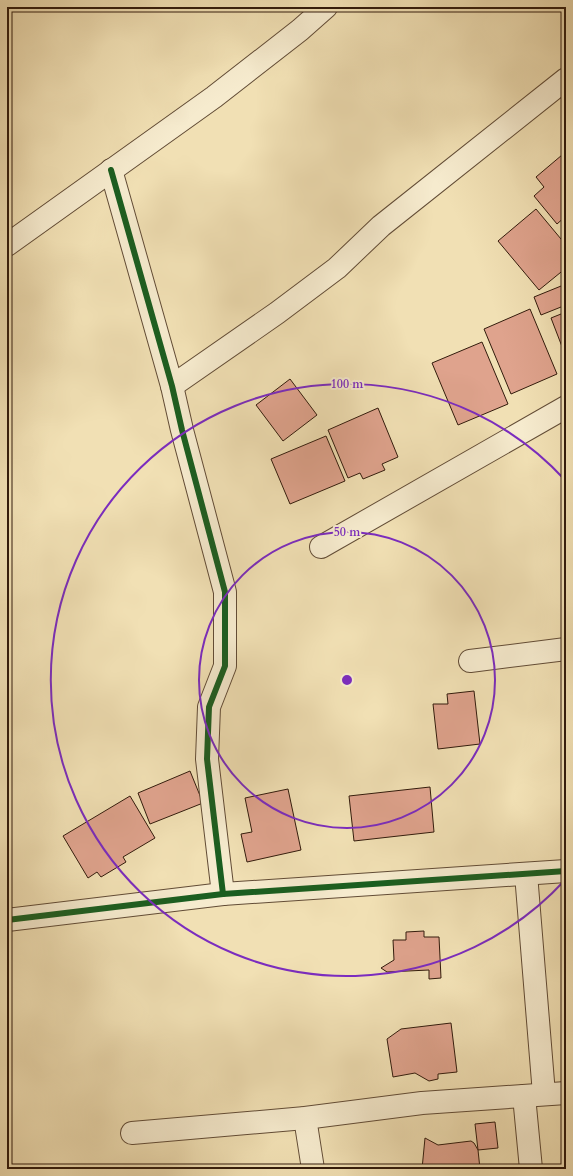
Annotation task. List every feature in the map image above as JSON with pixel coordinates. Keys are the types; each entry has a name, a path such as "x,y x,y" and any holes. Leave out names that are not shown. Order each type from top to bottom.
{"street":[{"path":"7,246 214,97 300,30 326,7"},
{"path":"172,386 277,313 337,268 381,226 566,79"},
{"path":"111,170 172,386 182,430 225,592 225,666 209,707 207,759 223,894"},
{"path":"321,547 566,407"},
{"path":"470,661 566,650"},
{"path":"7,920 223,894 566,871"},
{"path":"526,874 534,1095 531,1169"},
{"path":"132,1133 305,1118 422,1102 566,1093"},
{"path":"305,1118 313,1169"}],"building":[{"path":"562,155 566,160 566,216 557,224 534,196 544,187 536,177"},
{"path":"536,209 566,245 566,268 539,290 498,241"},
{"path":"566,284 566,305 541,315 534,297"},
{"path":"530,309 557,374 511,394 484,329"},
{"path":"566,312 566,357 551,318"},
{"path":"482,342 508,404 458,425 432,363"},
{"path":"290,379 317,415 283,441 256,405"},
{"path":"378,408 398,457 382,464 385,470 363,479 360,473 348,478 328,430"},
{"path":"326,436 345,481 290,504 271,459"},
{"path":"474,691 480,744 438,749 433,704 448,704 447,694"},
{"path":"190,771 203,803 150,824 138,793"},
{"path":"430,787 434,832 354,841 349,796"},
{"path":"288,789 301,850 247,862 241,834 252,832 245,798"},
{"path":"130,796 155,838 123,857 126,862 101,877 97,872 88,878 63,836"},
{"path":"424,931 424,937 439,937 441,978 429,979 429,970 387,972 381,968 394,960 393,940 406,940 406,932"},
{"path":"451,1023 457,1072 438,1074 438,1079 429,1081 415,1073 393,1077 387,1039 401,1029"},
{"path":"563,1113 566,1113 566,1169 564,1169"},
{"path":"495,1122 498,1148 478,1150 475,1124"},
{"path":"425,1138 438,1145 471,1141 478,1150 480,1169 422,1169"}],"cycle path":[{"path":"111,170 172,386 182,430 225,592 225,666 209,707 207,759 223,894"},
{"path":"7,920 223,894 566,871"}]}
